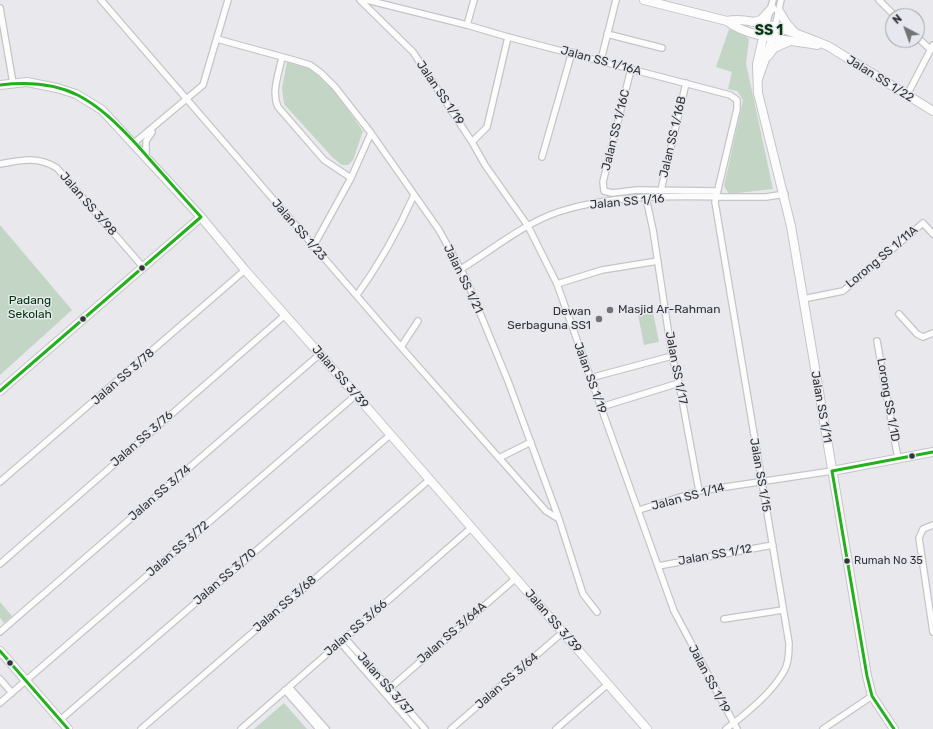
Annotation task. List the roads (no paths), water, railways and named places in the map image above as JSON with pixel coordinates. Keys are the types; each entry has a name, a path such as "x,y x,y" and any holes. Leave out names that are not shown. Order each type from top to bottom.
{"street":[{"name":"Jalan SS 1/23","path":"101,0 401,347 546,511 559,519"},
{"path":"134,143 187,101 203,85 218,39 228,0"},
{"name":"Jalan SS 1/19","path":"360,0 413,52 472,142 485,165 528,226 557,284 674,611 732,724 737,729"},
{"name":"Jalan SS 1/16A","path":"367,0 572,52 730,95 737,100 737,109 716,198"},
{"path":"467,25 474,0"},
{"path":"601,60 616,0"},
{"path":"644,0 727,21"},
{"path":"753,22 761,20 781,0"},
{"path":"879,0 887,8"},
{"path":"766,25 775,6"},
{"path":"775,6 775,27"},
{"path":"748,31 755,38 761,59 774,48 793,36 775,6"},
{"path":"0,8 13,82"},
{"name":"Jalan SS 1/22","path":"727,21 735,19 775,27 793,36 828,46 933,111"},
{"name":"Jalan SS 1/22","path":"727,21 734,27 763,35 773,37 793,36"},
{"name":"Jalan SS 1/11","path":"761,59 763,35 766,25"},
{"name":"Jalan SS 1/11","path":"775,27 773,37 756,72 757,81 763,114 785,194 800,271 803,299 859,632 872,696 894,729"},
{"path":"607,34 662,48"},
{"path":"472,142 487,126 508,37"},
{"name":"Jalan SS 1/21","path":"218,39 310,65 321,73 336,87 371,133 439,230 461,269 508,381 559,519 583,594 597,612"},
{"path":"907,95 932,48"},
{"path":"542,157 572,52"},
{"path":"282,57 275,92 275,100 278,107 324,160 351,178"},
{"name":"Jalan SS 1/16C","path":"604,191 603,182 631,69"},
{"name":"Jalan SS 3/39","path":"0,85 13,82 43,84 76,94 102,110 201,217 245,270 647,729"},
{"name":"Jalan SS 1/16B","path":"660,190 686,83"},
{"path":"146,156 146,141 159,124"},
{"path":"313,246 351,178 371,133"},
{"name":"Jalan SS 3/98","path":"0,164 30,159 48,162 57,168 143,267"},
{"name":"Jalan SS 1/16","path":"604,191 612,193 637,190 717,191"},
{"name":"Jalan SS 1/16","path":"461,269 528,226 557,212 591,204 646,198 766,197 785,194"},
{"path":"357,295 377,268 397,233 414,195"},
{"name":"Jalan SS 1/17","path":"646,198 658,261 672,356 679,383 699,491"},
{"name":"Jalan SS 1/15","path":"716,198 761,482 789,643 789,655 786,667 770,691 726,729"},
{"path":"0,391 201,217"},
{"name":"Lorong SS 1/11A","path":"803,299 843,291 923,223 933,234"},
{"path":"557,284 602,270 658,261"},
{"name":"Jalan SS 3/78","path":"0,482 52,439 245,270"},
{"path":"899,314 917,334 923,337 933,333"},
{"name":"Jalan SS 3/76","path":"0,564 285,315"},
{"path":"401,347 418,321"},
{"name":"Lorong SS 1/1D","path":"877,341 898,459"},
{"name":"Jalan SS 3/74","path":"0,632 320,354"},
{"path":"590,378 672,356"},
{"path":"601,407 679,383"},
{"name":"Jalan SS 3/72","path":"0,704 356,395"},
{"name":"Jalan SS 3/70","path":"60,720 390,435"},
{"path":"499,458 531,442"},
{"path":"832,471 933,452"},
{"name":"Jalan SS 1/14","path":"639,510 699,491 832,471"},
{"name":"Jalan SS 3/68","path":"141,729 429,480"},
{"path":"933,525 923,529 919,538 931,608 933,632"},
{"name":"Jalan SS 3/66","path":"241,729 471,528"},
{"name":"Jalan SS 1/12","path":"658,566 773,545"},
{"name":"Jalan SS 3/64A","path":"389,689 516,578"},
{"path":"724,619 783,610"},
{"name":"Jalan SS 3/64","path":"451,729 563,632"},
{"name":"Jalan SS 3/37","path":"342,640 425,729"},
{"name":"Jalan SS 3/37","path":"342,640 416,729"},
{"path":"0,651 68,729"},
{"path":"0,679 12,693"},
{"path":"556,729 608,684"},
{"path":"287,689 319,729"},
{"path":"287,689 326,729"},
{"path":"823,729 872,696"}],"place":[{"name":"Masjid Ar-Rahman","path":"610,310"},
{"name":"Dewan Serbaguna SS1","path":"599,319"},
{"name":"Rumah No 35","path":"847,561"}],"district":[{"name":"SS 1","path":"769,31"}],"park label":[{"name":"Padang Sekolah","path":"30,308"}]}
